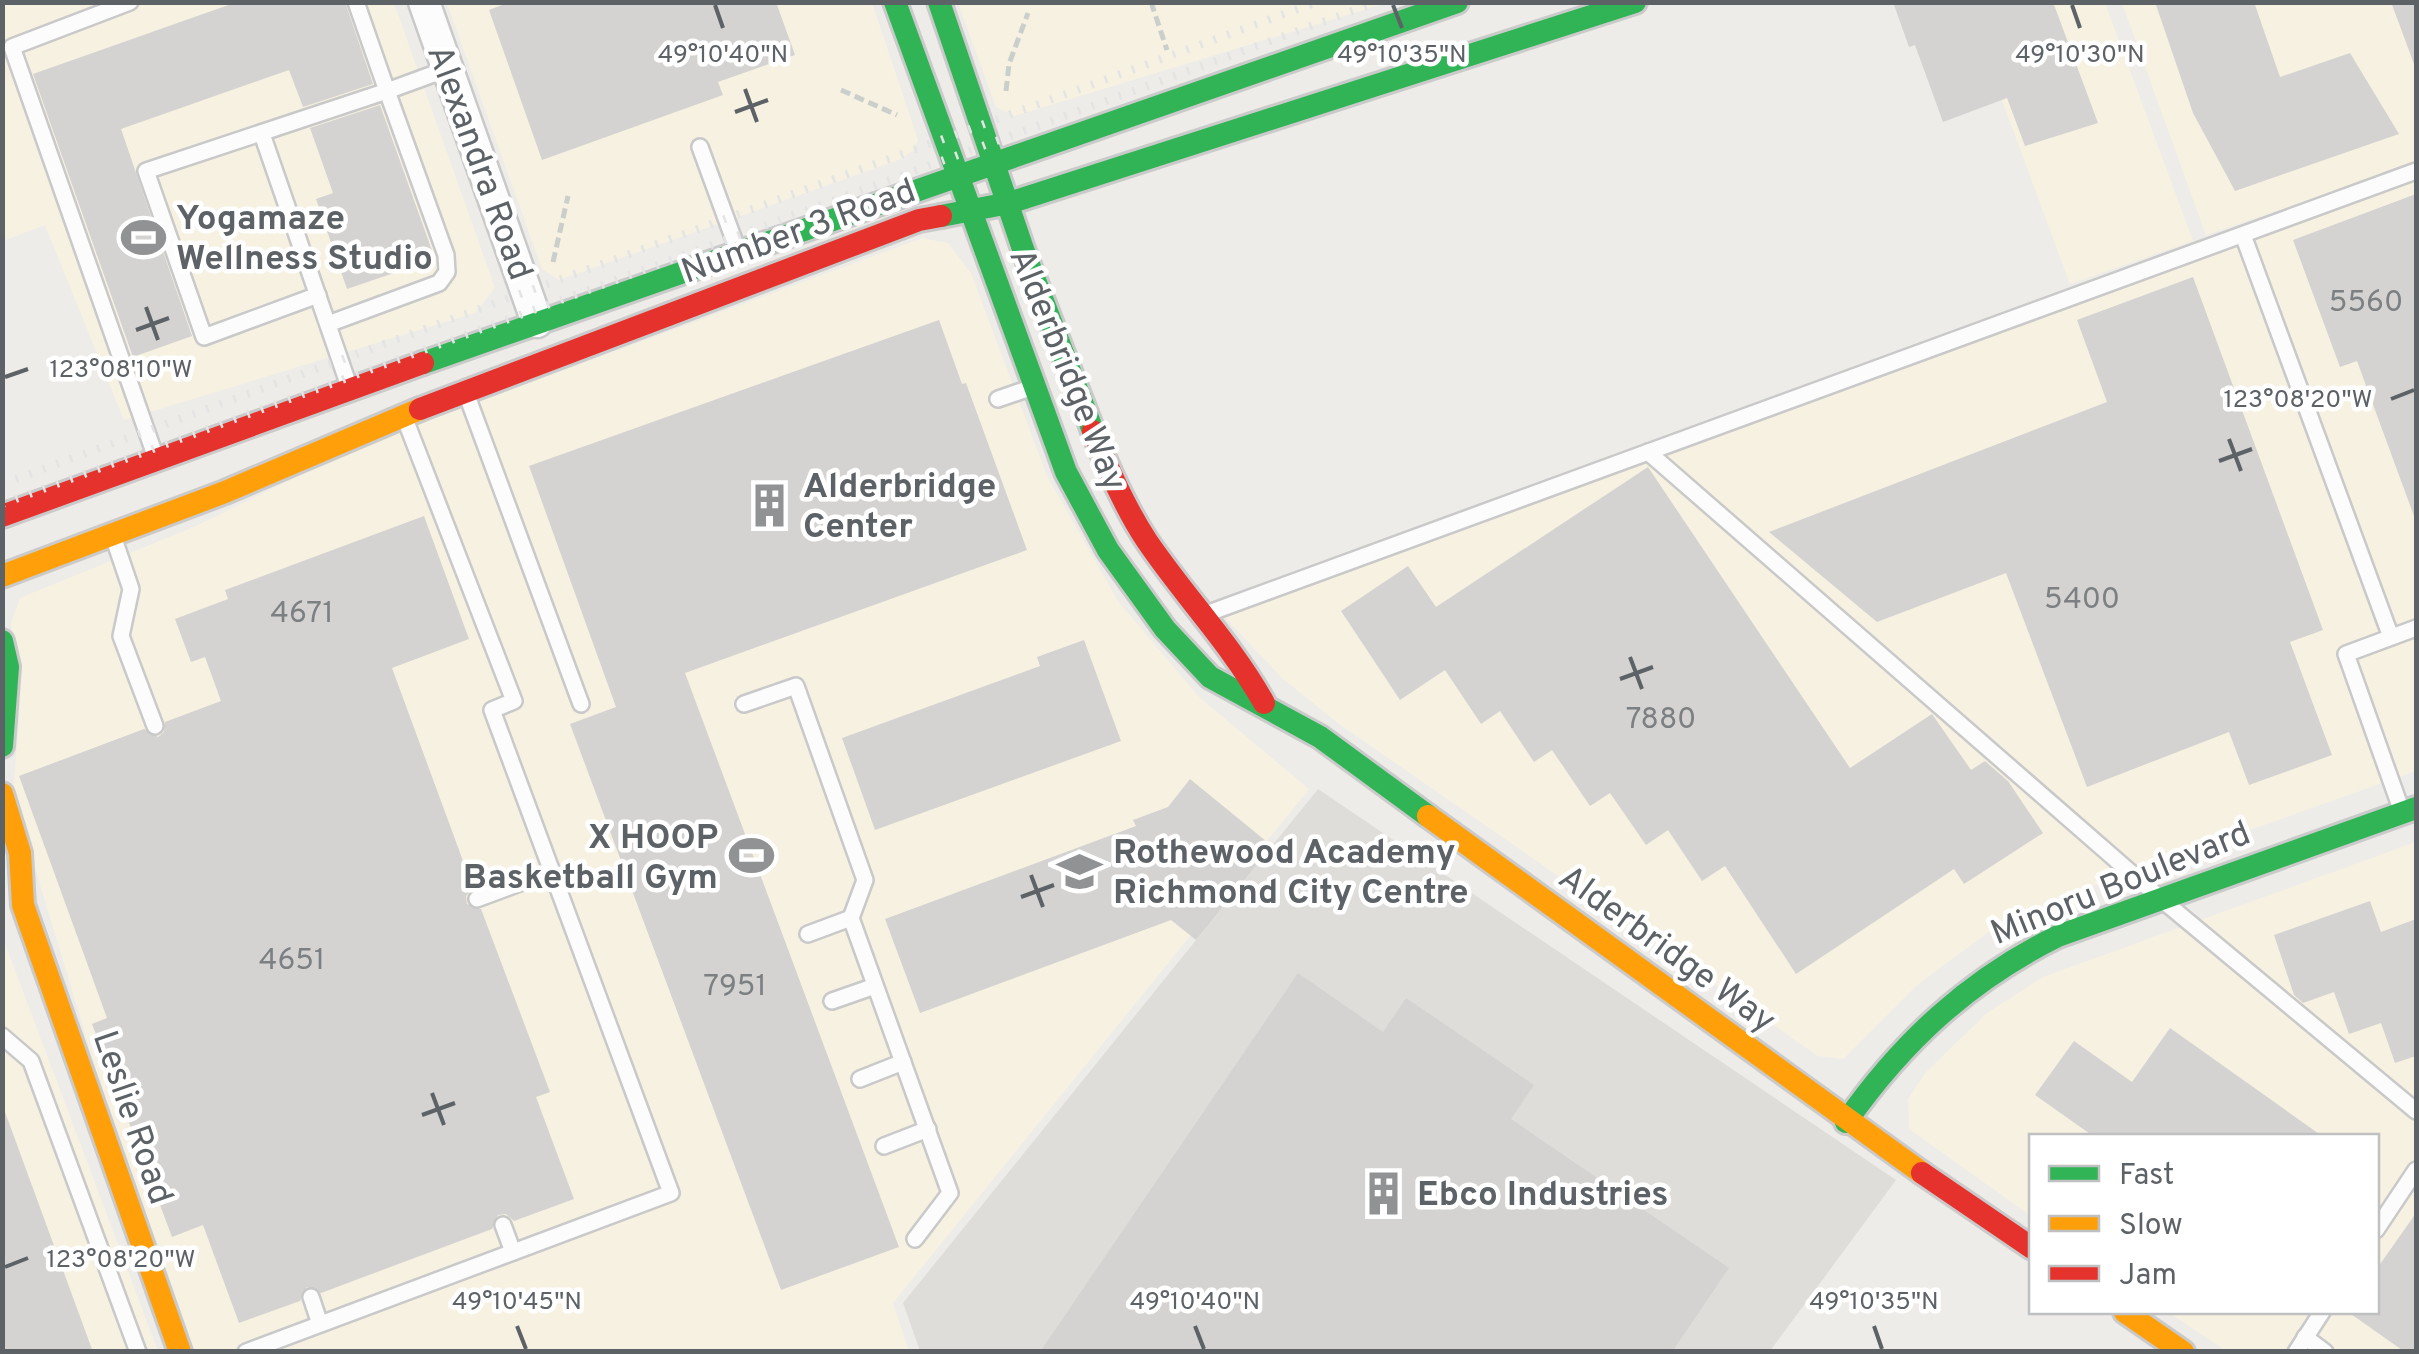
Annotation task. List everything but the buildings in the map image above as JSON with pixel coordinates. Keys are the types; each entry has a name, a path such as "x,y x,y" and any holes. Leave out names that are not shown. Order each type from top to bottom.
{"main road":[{"name":"Alderbridge Way","path":"895,2 1066,472 1100,534 1184,622 1237,654 1264,704"},
{"name":"Alderbridge Way","path":"939,2 1110,474 1147,541 1210,677 1320,737 1846,1122 2029,1246"},
{"name":"Number 3 Road","path":"2,516 537,322 1457,2"},
{"name":"Number 3 Road","path":"2,576 113,537 465,390 920,220 1009,203 1635,2"},
{"path":"2,641 8,668 2,746"},
{"name":"Leslie Road","path":"2,794 20,853 13,908"},
{"name":"Minoru Boulevard","path":"1846,1122 1870,1086 1917,1032 1982,975 2058,936 2410,810"},
{"name":"Leslie Road","path":"2,878 80,1047 180,1352"},
{"path":"2127,1314 2183,1352"}],"street":[{"name":"Alexandra Road","path":"424,2 537,322"}],"lane":[{"path":"130,2 12,47 156,460"},
{"path":"328,324 439,283 446,272 446,255 356,2"},
{"path":"318,296 204,337 146,171 448,69"},
{"path":"262,134 350,390"},
{"path":"700,148 739,254"},
{"path":"1184,622 2416,171"},
{"path":"2242,235 2392,637"},
{"path":"998,400 1033,386"},
{"path":"465,390 581,704"},
{"path":"246,1352 672,1193 492,710 514,702 404,414"},
{"path":"1648,452 2161,899 2416,1111"},
{"path":"113,537 131,589 121,636 154,726"},
{"path":"2410,810 2346,654 2416,628"},
{"path":"744,704 796,686 865,880 851,918 950,1193 915,1240"},
{"path":"478,899 552,871"},
{"path":"808,934 851,918"},
{"path":"832,1001 876,986"},
{"path":"2,1036 31,1061 138,1352"},
{"path":"860,1078 903,1062"},
{"path":"884,1146 928,1129"},
{"path":"2379,1226 2416,1170"},
{"path":"503,1225 513,1252"},
{"path":"310,1297 320,1324"},
{"path":"2321,1314 2300,1344 2325,1352"}],"path":[{"path":"1150,2 1167,50"},
{"path":"1006,94 1009,64 1028,13"},
{"path":"841,90 905,118"},
{"path":"553,262 568,196"}],"shaded area":[{"path":"3,3 394,3 495,288 475,313 124,420 45,225 3,241"},
{"path":"447,3 872,3 918,140 914,150 899,160 559,280 542,269"},
{"path":"958,3 1387,3 1014,116 996,107"},
{"path":"1966,3 2105,3 2193,241 2070,284"},
{"path":"2122,3 2416,3 2416,163 2206,235"},
{"path":"2416,171 2416,771 2065,896 1990,931 1917,985 1843,1059 1818,1056 1339,724 1282,678 1218,610"},
{"path":"922,238 948,243 971,273 1047,476 1118,601 1199,697 1309,789 893,1303 909,1351 181,1351 13,795 20,707 11,623 20,598 196,526 364,444"},
{"path":"1318,789 1896,1180 1770,1351 920,1351 903,1303"},
{"path":"2416,842 2416,1351 2226,1351 2171,1314 2379,1314 2379,1134 2029,1134 2029,1215 1909,1129 1908,1099 1926,1072 1987,1013 2043,977"},
{"path":"3,938 158,1351 3,1351"}],"railway":[{"path":"2,484 1317,2"},
{"path":"2,504 1377,2"}],"traffic: fast":[{"path":"895,2 1066,472 1108,550 1165,629 1210,677 1320,737 1428,816"},
{"path":"939,2 1023,249 1093,431"},
{"path":"423,363 1457,2"},
{"path":"941,216 1009,203 1635,2"},
{"path":"2,641 8,667 2,746"},
{"path":"1846,1122 1891,1065 1940,1015 2026,953 2058,936 2416,808"}],"traffic: slow":[{"path":"2,576 225,492 420,409"},
{"path":"2,794 20,853 23,905 180,1352"},
{"path":"1428,816 1922,1173"},
{"path":"2128,1314 2183,1352"}],"traffic: jam":[{"path":"420,409 919,220 941,216"},
{"path":"2,516 423,363"},
{"path":"1093,431 1139,528 1264,703"},
{"path":"1922,1173 2029,1246"}],"place":[{"name":"Yogamaze Wellness Studio","path":"143,237"},
{"name":"Alderbridge Center","path":"770,505"},
{"name":"X HOOP Basketball Gym","path":"751,856"},
{"name":"Rothewood Academy Richmond City Centre","path":"1080,871"},
{"name":"Ebco Industries","path":"1384,1193"}]}
